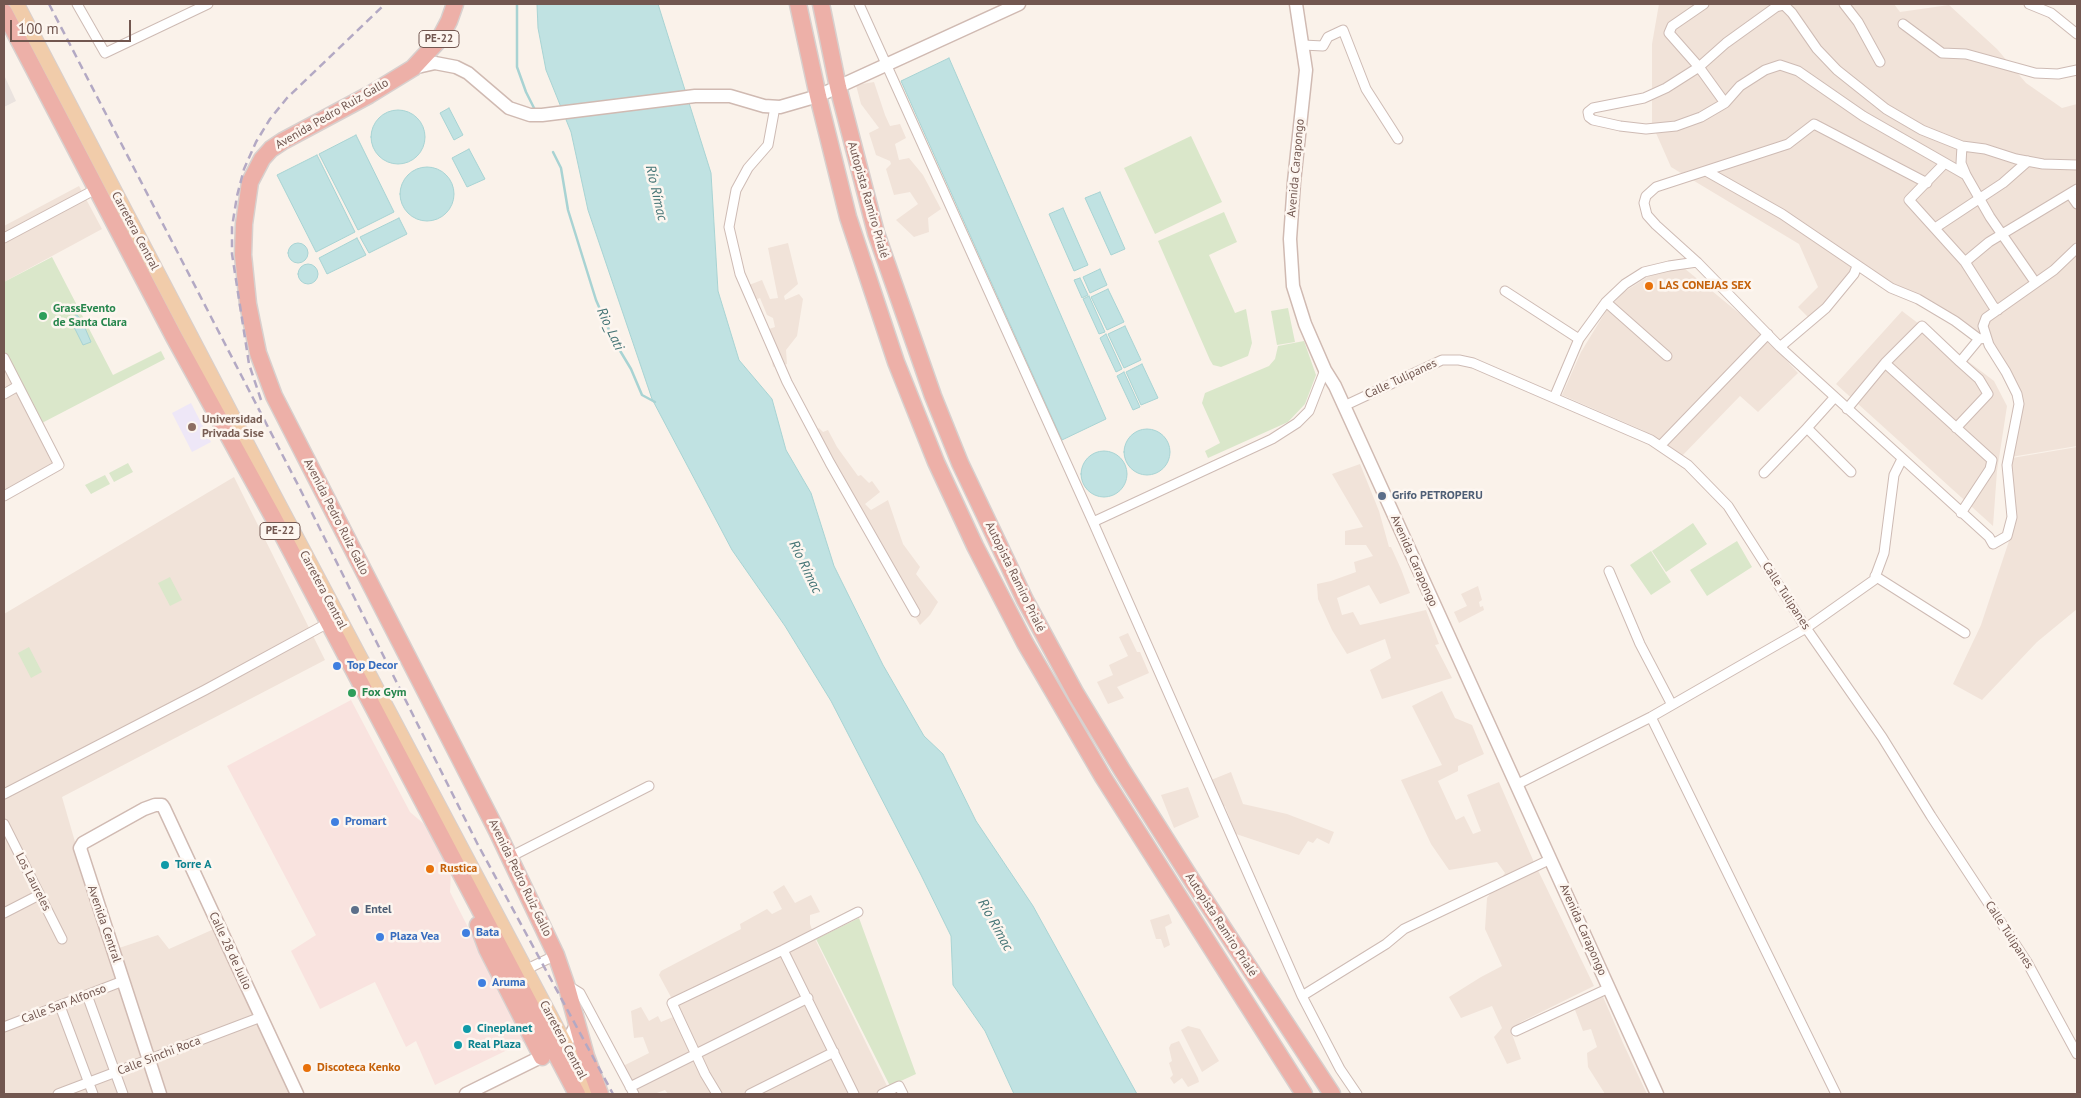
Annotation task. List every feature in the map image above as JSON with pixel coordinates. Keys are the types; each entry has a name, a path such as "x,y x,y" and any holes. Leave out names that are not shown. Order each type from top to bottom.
{"highway":[{"name":"Avenida Pedro Ruiz Gallo","path":"455,4 439,40 413,68 369,95 283,141 271,149 262,159 250,182 244,224 244,271 248,304 258,353 274,396 510,857 556,955 586,1056 600,1094"},
{"name":"Autopista Ramiro Prialé","path":"798,4 818,96 848,217 896,362 936,462 975,546 1025,643 1103,777 1304,1094"},
{"name":"Autopista Ramiro Prialé","path":"821,4 838,87 876,233 914,345 960,463 1025,600 1076,694 1195,885 1332,1094"},
{"name":"Carretera Central","path":"4,12 96,189 577,1094"}],"main road":[{"name":"Carretera Central","path":"17,4 525,970 554,1051 592,1094"}],"street":[{"path":"77,4 105,53 208,4"},
{"path":"859,4 1093,522 1302,996 1340,1068 1357,1094"},
{"path":"413,68 435,63 456,67 468,73 509,108 530,115 694,96 730,96 764,106 786,106 818,96 1019,4"},
{"name":"Avenida Carapongo","path":"1296,4 1306,70 1290,239 1293,286 1305,324 1324,370 1344,406 1657,1094"},
{"path":"1704,4 1669,30 1671,36 1699,67 1725,103"},
{"path":"1844,4 1858,22 1880,62"},
{"path":"2029,4 2051,13 2077,34"},
{"path":"1966,175 1911,144 1884,126 1863,116 1792,68 1780,65 1764,70 1740,86 1725,103 1692,120 1662,128 1620,126 1593,120 1589,117 1588,112 1591,109 1644,98 1666,88 1699,67 1726,43 1776,7 1784,5 1792,13 1817,49 1850,82 1886,109 1922,130 1962,146 1985,148 2028,161 2043,164 2077,165"},
{"path":"1902,24 1942,53 1966,54 2035,73 2058,74 2077,70"},
{"path":"1303,45 1323,46 1328,37 1343,30 1366,89 1398,139"},
{"path":"775,107 768,145 748,168 736,190 729,227 740,274 786,382 830,464 915,612"},
{"path":"1706,171 1788,218 1891,288 1918,299 1983,338 2006,372 2015,390 2019,404 2007,465 2012,517 2007,536 1993,544 1989,537 1780,347 1697,262 1656,225 1648,215 1644,203 1646,196 1656,187 1788,144 1814,124 1927,183"},
{"path":"1962,146 1961,163 1966,175 1979,198 2035,282"},
{"path":"1935,228 2011,177 2028,161"},
{"path":"1942,162 1942,166 1909,200 1965,262 1993,306 1998,310"},
{"path":"4,238 96,189"},
{"path":"1965,262 1989,242 2074,191 2077,204"},
{"path":"1960,362 1983,338 1983,326 1986,318 2054,270 2077,248"},
{"path":"1554,398 1579,339 1606,302 1625,284 1644,272 1697,262"},
{"path":"1780,347 1826,308 1854,274 1857,266"},
{"path":"1505,290 1579,339"},
{"path":"1606,302 1667,356"},
{"path":"1847,409 1885,363 1922,326 1979,379 1988,394 1956,428"},
{"path":"1660,446 1768,334"},
{"path":"4,358 59,465 4,496"},
{"name":"Calle Tulipanes","path":"1344,406 1442,360 1458,360 1473,363 1651,440 1688,465 1728,506 1806,628 1882,737 1931,816 2027,962 2077,1054"},
{"path":"1885,363 1992,460 1990,469 1961,513"},
{"path":"1093,522 1272,439 1297,423 1309,411 1324,370"},
{"path":"4,394 18,386"},
{"path":"1764,473 1834,398"},
{"path":"1807,428 1851,472"},
{"path":"1516,784 1651,717 1806,628 1874,580 1884,553 1894,475 1902,459"},
{"path":"1609,571 1640,644 1672,705"},
{"path":"1875,576 1965,634"},
{"path":"4,794 205,690 328,623"},
{"path":"1651,717 1836,1094"},
{"path":"510,857 648,786"},
{"name":"Avenida Central","path":"160,1094 147,1061 80,848 83,843 144,809 155,805 162,805 164,808"},
{"name":"Calle 28 de Julio","path":"164,808 297,1094"},
{"name":"Los Laureles","path":"4,824 62,939"},
{"path":"1302,996 1386,944 1404,930 1551,859"},
{"path":"4,913 40,895"},
{"path":"717,1094 695,1054 672,1003 858,912"},
{"path":"783,950 854,1094"},
{"path":"525,970 556,955"},
{"name":"Calle San Alfonso","path":"4,1028 123,981"},
{"path":"566,984 580,993 632,1091 695,1054 808,998"},
{"path":"1516,1030 1609,988"},
{"path":"87,995 123,1094"},
{"path":"60,1006 93,1094"},
{"name":"Calle Sinchi Roca","path":"58,1094 260,1017"},
{"path":"466,1094 554,1051 577,1024"},
{"path":"750,1094 834,1052"},
{"path":"882,1094 899,1086 903,1094"}],"shaded area":[{"path":"1659,4 1894,4 1900,12 1949,5 1997,49 2026,83 2062,108 2077,104 2077,446 2011,457 2016,389 1980,337 1891,285 1859,263 1810,319 1798,307 1818,287 1799,244 1671,167 1652,124 1652,44"},
{"path":"4,75 16,101 4,107"},
{"path":"874,82 890,126 900,124 906,138 895,144 899,160 909,158 923,175 941,209 928,218 929,232 914,237 896,220 918,204 910,192 894,195 886,169 891,164 890,161 876,155 869,133 879,128 861,104 856,85"},
{"path":"79,186 102,229 4,282 4,226"},
{"path":"788,243 798,284 784,296 785,300 799,294 803,299 797,336 786,350 787,364 773,367 766,330 775,327 773,318 767,315 760,298 749,302 749,285 762,280 770,299 778,298 768,248"},
{"path":"1684,268 1757,328 1798,373 1758,412 1740,396 1681,457 1642,430 1562,395 1581,352 1606,311 1624,292 1649,276 1671,269"},
{"path":"1902,311 1994,381 2007,406 1997,471 1993,526 1836,384"},
{"path":"4,354 59,459 4,491"},
{"name":"Universidad Privada Sise","path":"191,403 211,442 192,452 172,413"},
{"path":"819,428 823,432 828,430 837,447 858,476 861,475 869,483 872,481 880,492 865,504 871,510 888,500 903,544 920,567 916,574 938,602 930,615 920,625 891,577 883,554 857,522 833,470 810,433"},
{"path":"2077,447 2077,609 2037,642 1982,700 1953,684 1981,625 2016,520 2011,482 2012,458"},
{"path":"1360,464 1379,511 1389,547 1391,547 1410,593 1380,604 1369,585 1337,598 1342,615 1353,612 1360,625 1426,610 1439,644 1435,645 1452,678 1382,699 1370,670 1391,658 1385,639 1347,654 1332,630 1318,599 1317,584 1356,572 1354,562 1373,556 1366,545 1345,545 1345,531 1363,527 1332,474"},
{"path":"234,477 325,660 62,797 107,952 158,935 169,949 214,929 291,1094 4,1094 4,614"},
{"path":"1478,586 1482,600 1479,602 1480,607 1483,606 1484,610 1459,623 1454,612 1467,606 1461,594"},
{"path":"1128,633 1137,652 1140,652 1149,673 1117,687 1124,698 1108,704 1097,682 1113,675 1109,665 1128,656 1119,637"},
{"path":"1442,691 1455,718 1472,725 1484,754 1458,766 1458,771 1438,781 1456,820 1464,816 1473,834 1481,831 1467,795 1499,782 1533,860 1594,986 1521,1022 1511,1031 1521,1059 1507,1064 1494,1037 1502,1028 1492,1006 1461,1018 1449,997 1502,966 1485,929 1487,898 1505,873 1497,862 1449,870 1431,844 1401,780 1442,765 1412,706"},
{"path":"351,700 410,812 424,824 451,871 450,892 526,1041 435,1085 416,1041 406,1047 375,982 320,1009 291,951 316,935 227,766"},
{"path":"1231,772 1243,804 1287,814 1334,832 1329,844 1317,838 1313,843 1308,841 1299,855 1236,834 1225,806 1219,806 1211,780"},
{"path":"1188,787 1199,817 1174,828 1161,795"},
{"path":"784,885 795,903 811,895 820,912 810,915 810,924 816,941 891,1094 668,1094 665,1090 654,1094 635,1094 623,1066 649,1053 643,1037 634,1038 631,1011 641,1007 649,1021 658,1016 661,1022 673,1017 667,1003 672,999 659,975 661,971 741,929 740,924 767,909 772,914 782,909 773,892"},
{"path":"1169,914 1172,923 1165,927 1170,945 1164,948 1161,939 1156,939 1150,920"},
{"path":"1601,992 1647,1094 1605,1094 1588,1067 1587,1053 1597,1047 1591,1029 1583,1031 1572,1002"},
{"path":"1188,1026 1200,1029 1219,1061 1202,1072 1181,1030"},
{"path":"1179,1041 1199,1082 1188,1087 1182,1078 1174,1084 1170,1078 1173,1075 1169,1063 1172,1061 1169,1048 1171,1044"}],"green space":[{"path":"1191,136 1222,202 1155,234 1124,168"},
{"path":"1224,212 1237,242 1209,255 1235,313 1246,309 1252,343 1248,356 1221,367 1213,365 1210,360 1158,241"},
{"name":"GrassEvento de Santa Clara","path":"52,257 113,375 161,351 165,359 40,424 4,354 4,282"},
{"path":"1288,308 1295,342 1277,345 1271,311"},
{"path":"1304,341 1316,375 1305,404 1288,422 1208,458 1205,451 1220,443 1202,403 1205,393 1269,366 1275,359 1278,346"},
{"path":"128,463 133,472 114,482 109,473"},
{"path":"105,475 110,484 91,494 85,485"},
{"path":"1693,523 1707,544 1666,572 1652,551"},
{"path":"1737,541 1752,567 1707,596 1690,570"},
{"path":"1651,551 1671,582 1651,595 1630,565"},
{"path":"170,577 182,600 170,606 158,583"},
{"path":"29,647 42,672 31,678 18,653"},
{"path":"859,918 916,1074 890,1086 816,939"}],"water":[{"name":"Río Rímac","path":"537,4 658,4 711,173 718,291 739,360 772,399 786,450 811,493 834,566 883,665 924,736 943,754 976,821 1033,906 1137,1094 1014,1094 985,1031 953,985 951,936 921,875 831,701 785,626 732,550 652,399 588,210 571,132 546,70 538,28"},
{"path":"949,58 1106,419 1062,440 901,81"},
{"path":"449,108 463,135 454,140 440,113"},
{"path":"398,110 408,112 417,118 423,127 425,137 423,147 417,156 408,162 398,164 388,162 379,156 373,147 371,137 373,127 379,118 388,112"},
{"path":"356,135 394,212 358,230 319,154"},
{"path":"469,149 485,179 467,187 452,158"},
{"path":"317,155 355,232 316,252 277,175"},
{"path":"427,167 437,169 446,175 452,184 454,194 452,204 446,213 437,219 427,221 417,219 408,213 402,204 400,194 402,184 408,175 417,169"},
{"path":"1100,192 1125,249 1111,255 1085,198"},
{"path":"1063,208 1088,265 1074,271 1049,214"},
{"path":"399,218 407,234 369,253 360,237"},
{"path":"357,238 366,255 327,274 319,258"},
{"path":"298,243 305,246 308,253 305,260 298,263 291,260 288,253 291,246"},
{"path":"308,264 315,267 318,274 315,281 308,284 301,281 298,274 301,267"},
{"path":"1100,269 1107,285 1090,293 1083,277"},
{"path":"1080,278 1088,295 1082,298 1074,280"},
{"path":"1108,289 1124,322 1107,330 1091,297"},
{"path":"1089,296 1105,332 1099,334 1083,299"},
{"path":"77,315 82,321 91,342 83,345 70,319"},
{"path":"1125,326 1141,360 1124,368 1108,334"},
{"path":"1106,334 1122,369 1116,372 1100,338"},
{"path":"1142,364 1158,398 1141,405 1126,372"},
{"path":"1124,372 1140,407 1133,410 1117,376"},
{"path":"1152,429 1156,430 1166,439 1169,443 1169,461 1160,471 1152,475 1142,475 1134,471 1125,461 1124,447 1128,439 1138,430"},
{"path":"1109,451 1113,452 1123,461 1126,465 1126,483 1117,493 1109,497 1099,497 1091,493 1082,483 1081,469 1085,461 1095,452"}],"waterway":[{"name":"Rio_Lati","path":"517,4 517,67 535,110"},
{"name":"Rio_Lati","path":"553,152 561,168 568,210 596,300 613,339 631,369 642,395 655,402"}],"railway":[{"path":"49,4 298,485 477,843 613,1094"},
{"path":"261,400 249,364 232,254 232,227 244,169 256,142 270,119 287,98 385,4"}],"place":[{"name":"LAS CONEJAS SEX","path":"1649,286"},
{"name":"GrassEvento de Santa Clara","path":"43,316"},
{"name":"Universidad Privada Sise","path":"192,427"},
{"name":"Grifo PETROPERU","path":"1382,496"},
{"name":"Top Decor","path":"337,666"},
{"name":"Fox Gym","path":"352,693"},
{"name":"Promart","path":"335,822"},
{"name":"Torre A","path":"165,865"},
{"name":"Rustica","path":"430,869"},
{"name":"Entel","path":"355,910"},
{"name":"Bata","path":"466,933"},
{"name":"Plaza Vea","path":"380,937"},
{"name":"Aruma","path":"482,983"},
{"name":"Cineplanet","path":"467,1029"},
{"name":"Real Plaza","path":"458,1045"},
{"name":"Discoteca Kenko","path":"307,1068"}]}
